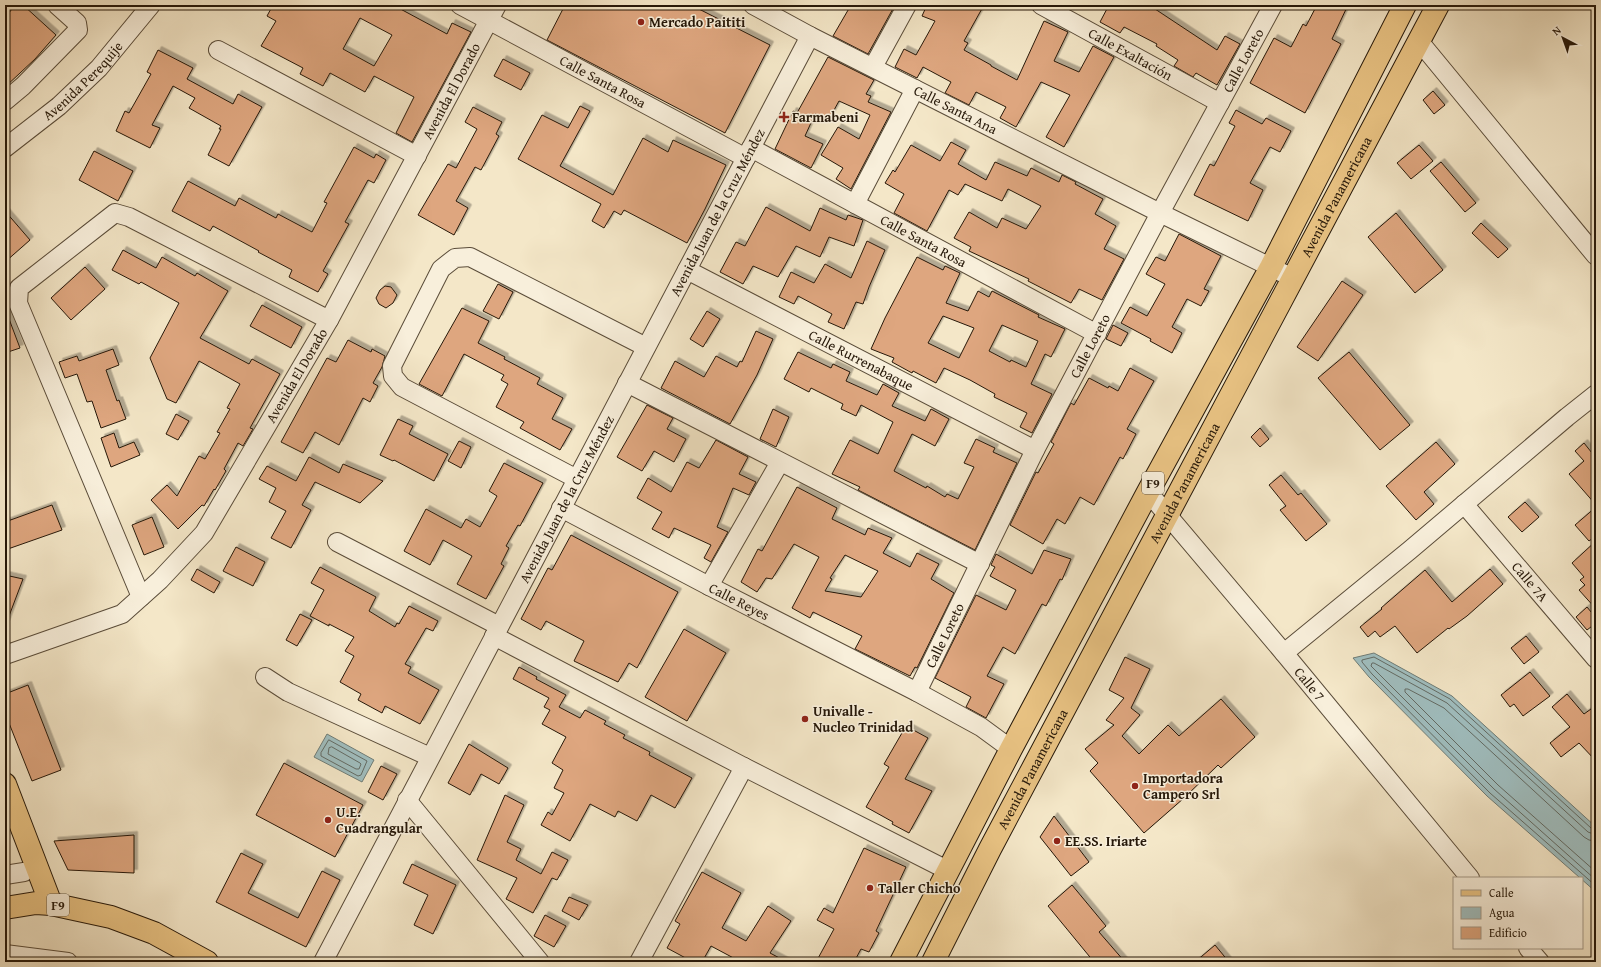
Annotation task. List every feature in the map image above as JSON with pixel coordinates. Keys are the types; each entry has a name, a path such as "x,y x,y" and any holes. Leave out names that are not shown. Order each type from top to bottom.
{"main road":[{"name":"Avenida Panamericana","path":"901,962 1011,749 1148,492 1271,267 1404,5"},
{"name":"Avenida Panamericana","path":"933,962 990,849 1438,5"},
{"path":"5,784 44,903"},
{"path":"5,825 14,874 44,903"},
{"name":"F9","path":"5,908 44,903 111,917 154,933 207,962"}],"street":[{"path":"5,101 23,86 78,30 77,23 57,5"},
{"name":"Avenida Perequije","path":"5,148 59,106 99,68 151,5"},
{"name":"Calle Santa Rosa","path":"460,5 493,13 748,153 855,204 1097,334"},
{"name":"Calle Santa Ana","path":"752,5 810,36 1160,213 1293,278"},
{"path":"873,67 907,5"},
{"name":"Calle Exaltación","path":"1041,5 1220,103"},
{"name":"Calle Loreto","path":"917,692 1035,450 1160,213 1273,5"},
{"name":"Avenida El Dorado","path":"5,656 122,614 160,580 204,532 329,320 493,13"},
{"name":"Avenida Juan de la Cruz Méndez","path":"323,962 810,36"},
{"path":"1418,41 1596,256"},
{"path":"218,50 417,156"},
{"path":"855,204 915,89"},
{"path":"141,597 18,304 19,288 115,213 129,217 329,320"},
{"path":"577,479 402,387 393,376 392,366 441,269 455,258 470,257 646,347"},
{"name":"Calle Rurrenabaque","path":"687,270 1035,450"},
{"path":"627,383 980,564"},
{"path":"1284,653 1410,550 1566,417 1596,394"},
{"path":"709,586 780,462"},
{"name":"Calle 7","path":"1148,492 1284,653 1469,877"},
{"name":"Calle 7A","path":"1464,504 1594,654"},
{"name":"Calle Reyes","path":"561,508 709,586 917,692 981,727 1011,749"},
{"path":"337,542 744,767 949,871"},
{"path":"265,677 288,692 430,757"},
{"path":"639,962 744,767"},
{"path":"408,800 540,962"},
{"path":"1529,949 1540,962"},
{"path":"5,954 68,962"}],"water":[{"path":"1374,653 1452,696 1596,827 1596,892 1583,881 1583,877 1579,877 1487,796 1369,677 1353,658"},
{"path":"327,734 374,760 362,782 314,757"}],"building":[{"path":"15,5 23,5 56,35 35,59 5,87 5,18"},
{"path":"273,5 393,5 447,34 452,23 471,32 412,142 396,133 414,97 374,76 365,92 330,73 323,86 300,74 303,68 261,46 276,21 267,16","holes":["360,18 392,35 374,66 343,49"]},
{"path":"565,5 691,5 770,45 725,133 547,40"},
{"path":"851,5 895,5 868,54 833,36"},
{"path":"927,5 984,5 964,41 968,43 964,50 1017,80 1044,21 1068,32 1054,61 1079,72 1093,46 1114,57 1064,147 1046,137 1070,95 1041,82 1016,127 1000,118 1006,107 976,92 969,105 945,93 951,82 923,67 917,78 895,67 904,49 916,55 935,21 922,16"},
{"path":"1109,5 1149,5 1217,50 1225,36 1240,44 1217,85 1196,73 1193,77 1174,66 1178,60 1156,46 1157,44 1124,27 1120,33 1100,22"},
{"path":"1317,5 1348,5 1332,39 1341,44 1305,113 1250,83 1274,38 1291,47 1303,24 1306,26"},
{"path":"158,50 193,68 187,79 233,104 238,94 262,107 229,166 208,155 221,129 219,129 221,126 189,108 195,98 173,86 152,125 160,128 150,148 116,131 125,111 129,113 151,74 147,72"},
{"path":"828,57 874,80 866,94 871,96 868,102 891,112 851,189 836,179 843,168 821,155 838,127 859,139 870,115 839,101 828,121 815,114 805,136 823,144 811,168 775,149 793,111 797,113"},
{"path":"503,59 530,73 521,90 494,76"},
{"path":"1433,91 1445,105 1434,114 1423,100"},
{"path":"580,106 590,111 560,166 613,195 643,138 668,152 673,140 726,165 687,243 624,210 621,215 614,211 604,228 592,221 601,204 518,159 542,115 568,128"},
{"path":"473,107 502,122 496,134 499,136 481,170 475,167 456,201 468,208 454,235 418,215 448,164 456,168 477,129 465,122"},
{"path":"1236,110 1262,124 1266,118 1291,131 1280,152 1270,147 1250,183 1263,190 1248,221 1194,195 1210,164 1214,166 1235,126 1229,123"},
{"path":"951,142 966,150 958,164 986,180 995,162 1027,176 1031,168 1059,182 1062,175 1103,199 1095,214 1116,226 1104,249 1124,259 1102,300 1079,289 1071,303 1028,281 1029,279 969,251 971,247 954,238 969,212 997,228 1002,218 1026,229 1041,206 1008,189 1002,201 965,184 958,195 949,190 927,231 894,213 904,194 885,183 893,170 895,172 911,145 940,161"},
{"path":"1419,145 1433,161 1411,179 1397,163"},
{"path":"354,147 374,158 376,154 386,160 374,183 368,180 345,222 349,224 323,271 328,274 318,292 289,277 292,270 258,252 259,251 213,226 210,231 172,211 188,181 235,206 239,198 276,218 278,214 312,232 327,203 324,202"},
{"path":"94,151 133,171 118,201 79,180"},
{"path":"1441,162 1476,203 1465,212 1430,171"},
{"path":"766,207 810,231 820,208 846,220 848,215 863,220 854,246 829,237 820,257 796,246 778,277 753,266 743,284 720,272 736,242 745,246"},
{"path":"5,211 30,240 5,262"},
{"path":"1396,213 1443,270 1415,293 1368,237"},
{"path":"1481,223 1508,249 1498,258 1472,233"},
{"path":"1179,234 1221,256 1204,289 1209,291 1201,306 1187,299 1172,327 1182,333 1172,353 1150,341 1151,339 1121,323 1130,307 1147,316 1165,284 1146,274 1156,257 1165,261"},
{"path":"867,241 885,250 863,304 856,302 844,329 828,322 832,314 798,296 794,304 779,297 791,272 814,283 825,264 851,278"},
{"path":"123,250 156,268 162,257 195,276 197,273 228,291 200,338 249,364 252,359 280,374 250,428 253,429 243,446 238,443 224,469 226,471 215,490 214,489 204,506 202,505 178,529 151,500 167,485 177,496 199,456 205,459 220,433 217,432 230,409 227,408 240,384 199,361 176,403 167,399 150,358 179,303 141,282 139,284 112,270"},
{"path":"917,257 943,270 945,266 960,273 946,303 968,311 978,291 989,297 992,291 1039,315 1038,317 1065,329 1051,357 1045,354 1031,384 1052,394 1032,433 1020,427 1027,413 994,397 995,394 970,380 944,368 936,383 913,371 912,373 892,362 894,358 871,349 885,318","holes":["943,316 974,328 959,358 928,343","1002,325 1038,341 1026,367 1011,360 1010,362 989,351"]},
{"path":"85,267 105,289 71,320 51,298"},
{"path":"1342,281 1363,295 1318,361 1297,347"},
{"path":"498,284 513,292 499,319 483,311"},
{"path":"385,286 391,287 397,295 393,303 386,308 379,304 376,298 380,290"},
{"path":"262,305 302,327 291,348 250,326"},
{"path":"462,308 489,321 478,343 540,378 537,384 563,398 552,419 572,429 560,450 520,428 524,422 496,407 508,384 501,380 504,375 464,354 442,396 419,384"},
{"path":"5,311 20,348 5,353"},
{"path":"707,311 720,319 703,347 690,339"},
{"path":"1113,325 1128,333 1121,346 1106,339"},
{"path":"756,331 773,339 757,375 730,424 661,388 675,361 704,377 716,356 737,367 740,361 742,362"},
{"path":"348,340 371,352 372,349 385,356 382,367 373,383 378,386 370,402 363,398 339,445 315,432 303,453 281,442 327,358 336,362"},
{"path":"113,349 119,365 106,370 117,401 119,400 126,419 101,428 92,401 87,402 77,374 65,378 59,362 77,356 79,361"},
{"path":"798,352 831,368 833,364 850,372 846,381 877,395 883,384 899,393 892,406 925,421 931,409 949,419 935,446 912,434 894,471 926,488 927,486 945,497 947,494 958,499 974,467 964,463 976,439 995,448 993,452 1017,463 975,550 858,490 860,487 832,474 850,440 878,454 893,422 861,405 856,416 841,409 843,404 811,388 809,392 784,379"},
{"path":"1349,352 1410,425 1380,450 1318,378"},
{"path":"1130,368 1154,381 1127,429 1136,434 1123,459 1120,457 1094,505 1080,497 1065,524 1057,519 1043,544 1010,525 1036,472 1038,473 1054,444 1051,442 1071,403 1074,405 1089,378 1108,388 1109,386 1118,391"},
{"path":"647,405 673,418 667,429 686,439 674,462 654,451 642,471 617,457"},
{"path":"773,409 789,417 776,447 760,439"},
{"path":"176,414 189,421 178,440 166,434"},
{"path":"398,419 413,426 409,434 448,454 434,481 394,460 393,461 380,455"},
{"path":"1260,428 1269,439 1260,447 1251,437"},
{"path":"114,433 119,448 134,442 140,455 111,467 101,438"},
{"path":"716,440 748,457 739,474 756,482 749,495 733,488 717,527 728,532 711,562 704,558 711,545 674,528 669,538 652,529 662,512 637,498 648,478 671,492 687,462 699,468"},
{"path":"459,441 471,447 461,468 448,461"},
{"path":"1436,442 1455,464 1424,492 1434,504 1416,520 1386,486"},
{"path":"1584,443 1592,453 1596,450 1596,505 1569,474 1584,461 1575,451"},
{"path":"309,457 339,473 343,464 383,481 360,503 315,482 302,505 311,510 291,548 271,538 286,511 269,502 276,488 259,479 267,466 296,481"},
{"path":"504,463 543,483 520,526 518,525 506,546 509,548 501,564 504,566 486,599 457,584 472,556 443,540 430,565 404,551 426,509 461,528 466,519 480,527 497,496 489,491"},
{"path":"1281,475 1298,495 1301,493 1327,524 1306,541 1280,510 1286,506 1269,485"},
{"path":"797,487 837,508 832,519 865,535 868,528 892,538 883,553 910,567 917,553 939,564 931,579 954,593 917,668 915,667 910,676 855,649 862,636 813,612 810,618 792,608 819,557 794,544 772,579 766,578 757,592 741,582 758,549 762,551","holes":["845,555 878,571 861,597 825,591 832,579 830,578"]},
{"path":"1525,502 1539,517 1522,532 1508,517"},
{"path":"52,505 62,530 5,550 5,522"},
{"path":"1596,507 1596,536 1589,541 1575,525"},
{"path":"152,517 164,547 144,555 132,525"},
{"path":"571,535 678,592 637,668 629,663 618,682 574,661 584,641 546,621 541,630 521,619 548,568 552,570"},
{"path":"1596,541 1596,609 1579,590 1585,585 1580,580 1584,577 1572,563"},
{"path":"236,547 265,562 253,586 223,571"},
{"path":"1044,550 1071,559 1062,580 1060,579 1046,606 1042,604 1015,654 1003,647 987,676 1004,684 986,718 966,707 971,697 935,678 976,595 1006,610 1016,590 990,576 995,567 991,565 996,554 1032,574"},
{"path":"320,567 376,597 369,611 395,627 397,623 399,624 409,606 438,621 433,631 426,628 405,664 411,667 408,673 439,690 420,724 385,706 382,713 358,700 361,694 340,682 354,656 345,651 354,637 310,616 324,590 311,583"},
{"path":"197,569 220,582 214,593 191,580"},
{"path":"1490,569 1503,584 1467,616 1449,629 1448,628 1417,653 1395,626 1380,637 1375,631 1368,637 1360,627 1425,570 1452,602"},
{"path":"5,575 23,579 6,624 5,624"},
{"path":"1587,607 1596,618 1596,623 1587,630 1576,617"},
{"path":"300,614 312,620 297,646 286,640"},
{"path":"684,629 726,653 687,721 645,697"},
{"path":"1526,636 1539,652 1524,664 1511,648"},
{"path":"1125,657 1150,669 1131,708 1140,715 1122,736 1139,754 1168,725 1179,736 1221,699 1255,737 1221,768 1218,765 1184,798 1144,833 1090,771 1098,763 1085,749 1114,725 1106,720 1124,698 1109,690"},
{"path":"519,667 537,677 536,679 566,695 559,707 580,718 585,710 606,721 604,724 625,735 623,738 650,752 649,755 692,778 675,808 651,795 637,821 618,811 615,817 590,804 570,841 541,825 548,812 552,815 564,793 554,788 563,770 552,763 566,737 542,724 550,710 544,707 549,698 513,679"},
{"path":"1530,672 1550,696 1523,716 1514,704 1510,707 1501,695"},
{"path":"28,685 61,770 32,781 5,713 5,694"},
{"path":"1567,694 1584,714 1591,709 1596,715 1596,761 1579,743 1561,757 1550,743 1570,727 1552,707"},
{"path":"906,726 928,738 905,779 932,791 909,833 866,807 889,767 884,764"},
{"path":"469,744 508,768 499,784 481,774 470,795 448,783"},
{"path":"284,763 363,805 335,857 256,815"},
{"path":"381,766 397,774 383,800 368,792"},
{"path":"505,795 524,805 507,842 521,849 516,860 541,874 552,852 568,860 557,880 552,878 533,913 506,899 517,878 477,860"},
{"path":"1054,816 1089,862 1071,876 1040,837"},
{"path":"134,835 134,873 68,870 54,841"},
{"name":"Taller Chicho","path":"864,848 906,867 876,931 879,933 869,952 861,949 854,962 816,962 834,929 817,920 824,908 833,913"},
{"path":"241,853 263,864 248,893 298,918 322,871 340,880 306,947 216,902"},
{"path":"412,864 456,885 433,934 414,925 428,895 403,883"},
{"path":"702,872 741,893 722,928 746,941 768,906 791,921 770,953 787,962 741,962 711,946 702,962 693,962 667,948 680,924 675,921"},
{"path":"1072,885 1106,926 1099,932 1125,962 1094,962 1048,906"},
{"path":"569,897 588,905 579,920 562,911"},
{"path":"545,915 566,926 554,947 534,936"},
{"path":"1215,945 1229,962 1195,962"}],"place":[{"name":"Mercado Paititi","path":"641,22"},
{"name":"Farmabeni","path":"784,117"},
{"name":"Univalle - Nucleo Trinidad","path":"805,719"},
{"name":"Importadora Campero Srl","path":"1135,786"},
{"name":"U.E. Cuadrangular","path":"328,820"},
{"name":"EE.SS. Iriarte","path":"1057,841"},
{"name":"Taller Chicho","path":"870,888"}]}
